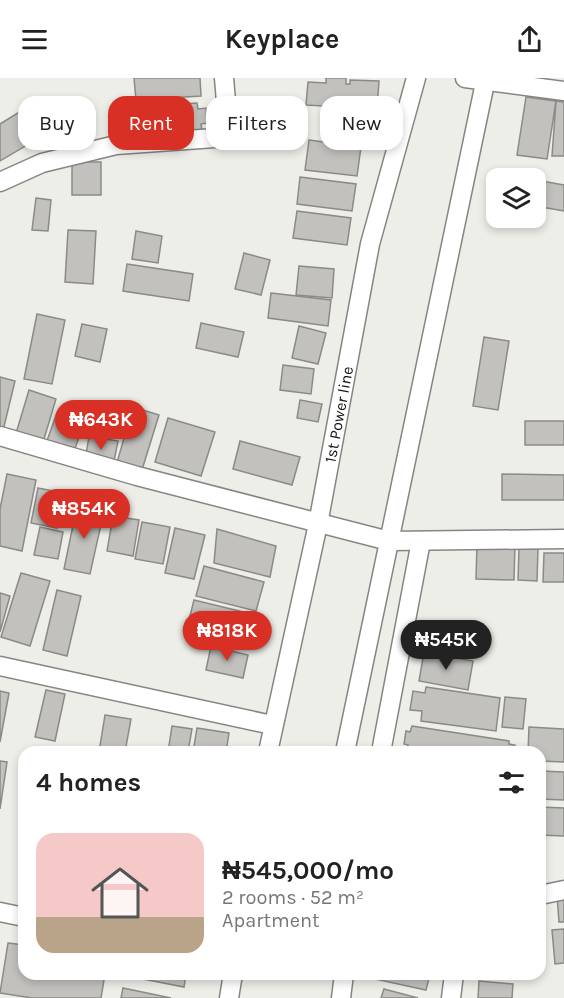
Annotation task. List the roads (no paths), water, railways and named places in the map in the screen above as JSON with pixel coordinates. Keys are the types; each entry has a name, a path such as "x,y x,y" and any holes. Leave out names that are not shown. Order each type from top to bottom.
{"street":[{"path":"0,182 42,164 116,145 229,137 224,78"},
{"name":"1st Power line","path":"269,746 318,524 370,244 416,78"},
{"path":"465,78 564,91"},
{"path":"346,746 486,79"},
{"path":"0,436 137,476 388,541 564,539"},
{"path":"382,746 421,541"},
{"path":"0,666 272,725"},
{"path":"546,894 564,890"},
{"path":"0,912 18,916"},
{"path":"229,998 232,980"},
{"path":"341,998 343,980"},
{"path":"451,998 453,980"}]}
